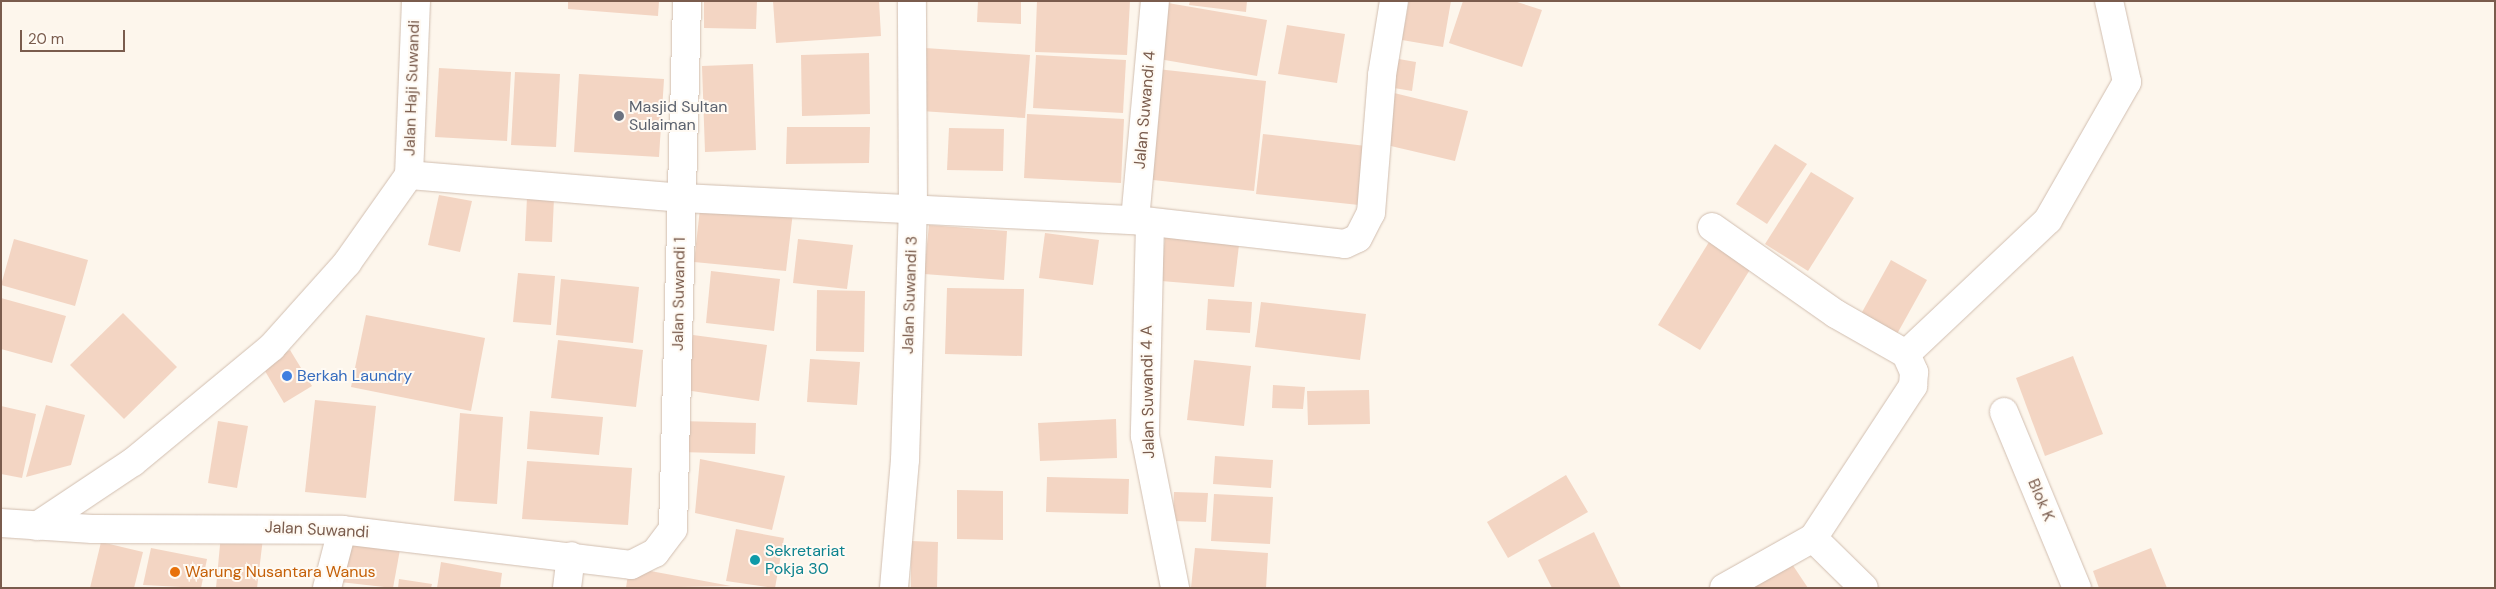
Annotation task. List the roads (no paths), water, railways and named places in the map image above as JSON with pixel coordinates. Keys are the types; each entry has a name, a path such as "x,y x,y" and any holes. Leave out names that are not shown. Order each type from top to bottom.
{"street":[{"name":"Jalan Haji Suwandi","path":"409,175 416,1"},
{"name":"Jalan Suwandi 1","path":"631,565 655,553 673,529 687,1"},
{"name":"Jalan Suwandi 3","path":"894,588 905,460 913,211 912,1"},
{"name":"Jalan Suwandi 4","path":"1143,222 1155,1"},
{"path":"37,526 133,462 272,347 347,263 409,175 681,198 1143,222 1345,244 1358,238 1371,213 1382,75 1394,1"},
{"path":"1906,354 2048,220 2127,82 2109,1"},
{"name":"Jalan Suwandi 4 A","path":"1143,222 1145,436 1175,588"},
{"path":"1712,227 1836,314 1906,354 1914,372 1912,386 1813,538 1724,588"},
{"name":"Blok K","path":"2004,412 2077,588"},
{"name":"Jalan Suwandi","path":"1,523 37,526 342,530 571,556 631,565"},
{"path":"327,588 342,530"},
{"path":"1813,538 1864,588"},
{"path":"567,588 571,556"}],"place":[{"name":"Masjid Sultan Sulaiman","path":"619,116"},
{"name":"Berkah Laundry","path":"287,376"},
{"name":"Sekretariat Pokja 30","path":"755,560"},
{"name":"Warung Nusantara Wanus","path":"175,572"}]}
